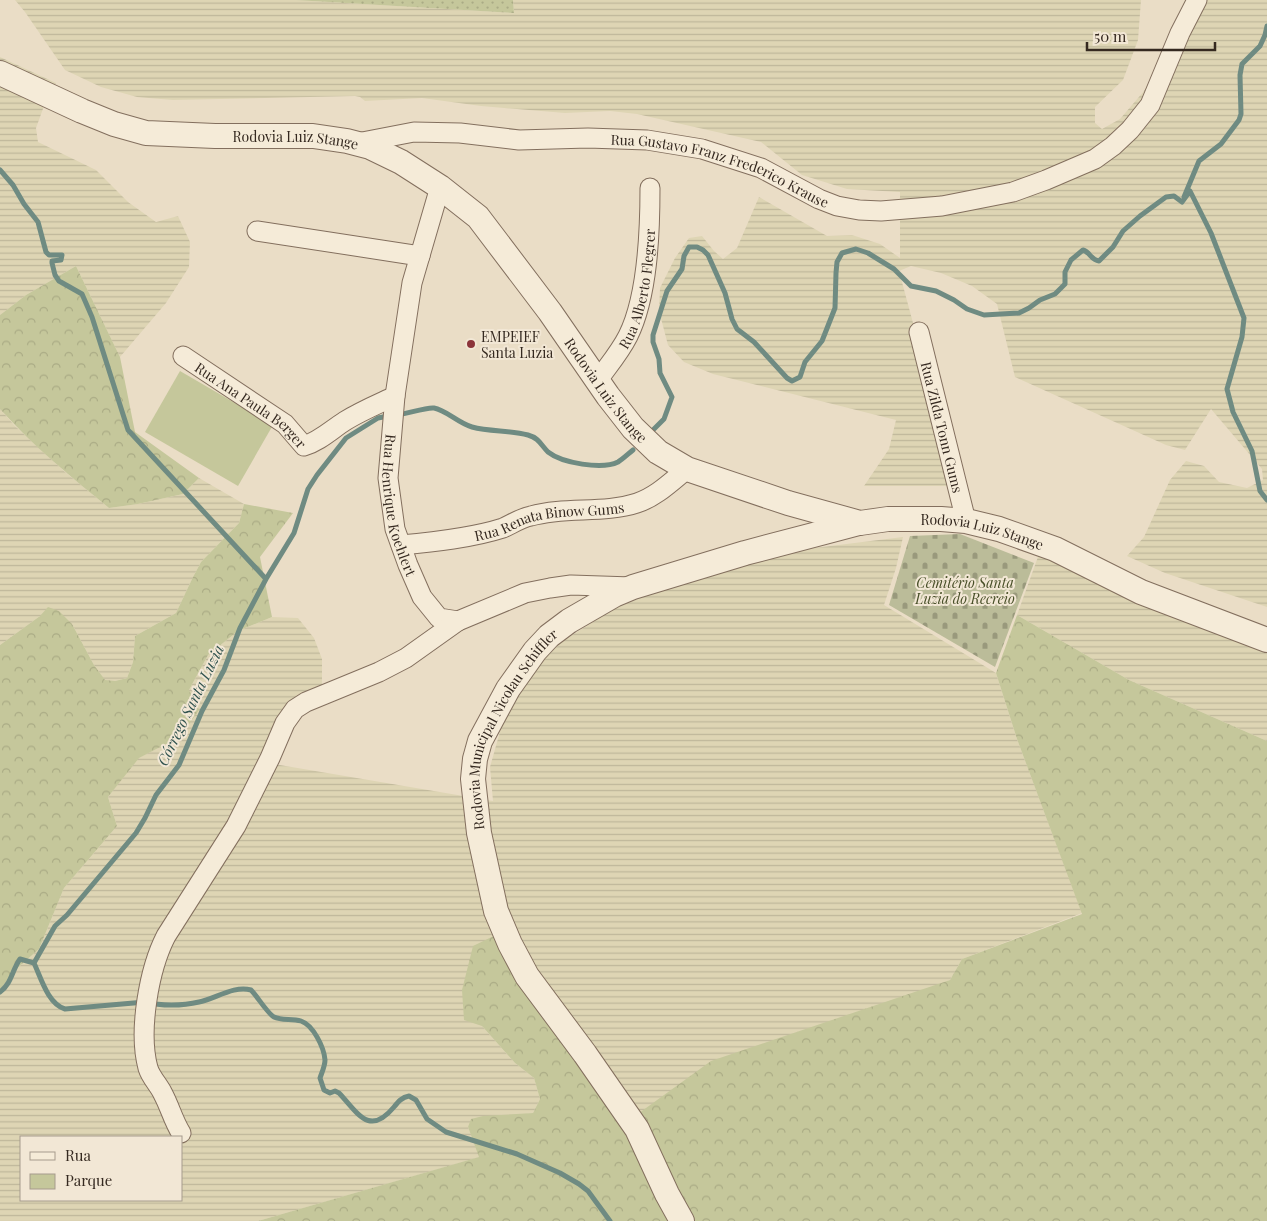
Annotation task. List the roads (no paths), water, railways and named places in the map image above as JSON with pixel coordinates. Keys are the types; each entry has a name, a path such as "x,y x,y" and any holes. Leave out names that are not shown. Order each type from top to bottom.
{"street":[{"name":"Rua Gustavo Franz Frederico Krause","path":"357,144 414,132 460,133 519,140 588,138 647,140 702,150 761,168 819,199 837,206 858,210 881,211 942,206 1013,192 1076,169 1095,159 1113,146 1130,130 1150,105 1180,33 1197,0"},
{"name":"Rodovia Luiz Stange","path":"0,73 114,124 146,132 215,136 313,136 370,147 401,162 440,187 478,217 550,312 633,428 658,452 687,469 788,503 860,522 888,519 966,521 999,529 1055,548 1140,592 1267,640"},
{"name":"Rua Henrique Koehlert","path":"440,187 412,283 393,408 388,478 395,529 422,597 439,618 458,621"},
{"name":"Rua Alberto Flegrer","path":"598,380 628,336 642,290 650,230 650,188"},
{"path":"257,231 420,256"},
{"name":"Rua Zilda Tonn Gums","path":"919,332 966,521"},
{"name":"Rua Ana Paula Berger","path":"184,356 284,424 304,446 317,442 344,422 368,408 393,408"},
{"name":"Rua Renata Binow Gums","path":"401,545 483,533 502,528 531,516 581,510 612,509 638,503 660,491 687,469"},
{"name":"Rodovia Municipal Nicolau Schiffler","path":"682,1221 667,1194 637,1129 528,976 510,944 496,911 479,833 474,779 475,758 480,741 508,689 522,668 549,636 569,621 614,595 633,587 745,553 860,522"},
{"path":"181,1132 173,1120 164,1096 150,1075 148,1066 145,1034 150,978 166,936 236,826 285,723 295,709 306,702 379,672 406,658 458,621 525,593 571,585 633,587"}],"waterway":[{"name":"Córrego Santa Luzia","path":"1184,197 1199,161 1221,144 1239,120 1241,114 1240,75 1242,64 1260,46 1267,26"},
{"path":"0,170 13,185 24,204 38,222 46,252 49,255 62,255 61,260 52,261 55,275 59,281 82,294 92,317 128,430 266,579"},
{"path":"1182,202 1190,191 1211,233 1244,318 1242,337 1227,389 1233,412 1252,451 1260,491 1267,500"},
{"name":"Córrego Santa Luzia","path":"652,431 664,419 672,397 660,373 659,359 653,342 653,335 667,291 682,269 684,256 689,247 697,247 708,255 725,293 732,319 737,329 754,342 792,381 800,377 805,362 822,341 835,308 837,262 842,253 856,249 868,253 894,269 911,286 936,291 967,309 984,315 1019,313 1040,300 1055,294 1065,284 1065,272 1071,260 1083,250 1099,261 1113,247 1123,231 1166,197 1174,196 1182,202"},
{"name":"Córrego Santa Luzia","path":"397,415 434,408 472,427 532,436 554,456 582,464 611,464 620,461 633,450"},
{"name":"Córrego Santa Luzia","path":"34,963 55,926 67,915 136,833 156,795 179,765 202,711 224,670 240,628 266,579 294,533 308,489 317,475 346,438 378,418 388,416"},
{"path":"0,992 7,985 20,959 34,963"},
{"name":"Córrego Santa Luzia","path":"34,963 42,983 54,1002 65,1009 145,1002 179,1005 205,1000 238,989 251,990 274,1017 301,1021 310,1027 317,1037 324,1055 325,1060 320,1078 324,1090 330,1093 335,1091 339,1093 364,1119 378,1120 385,1116 400,1100 409,1096 416,1100 427,1119 446,1132 517,1154 560,1173 579,1184 588,1191 610,1221"}],"place":[{"name":"EMPEIEF Santa Luzia","path":"471,344"}],"park label":[{"name":"Cemitério Santa Luzia do Recreio","path":"965,590"}]}
